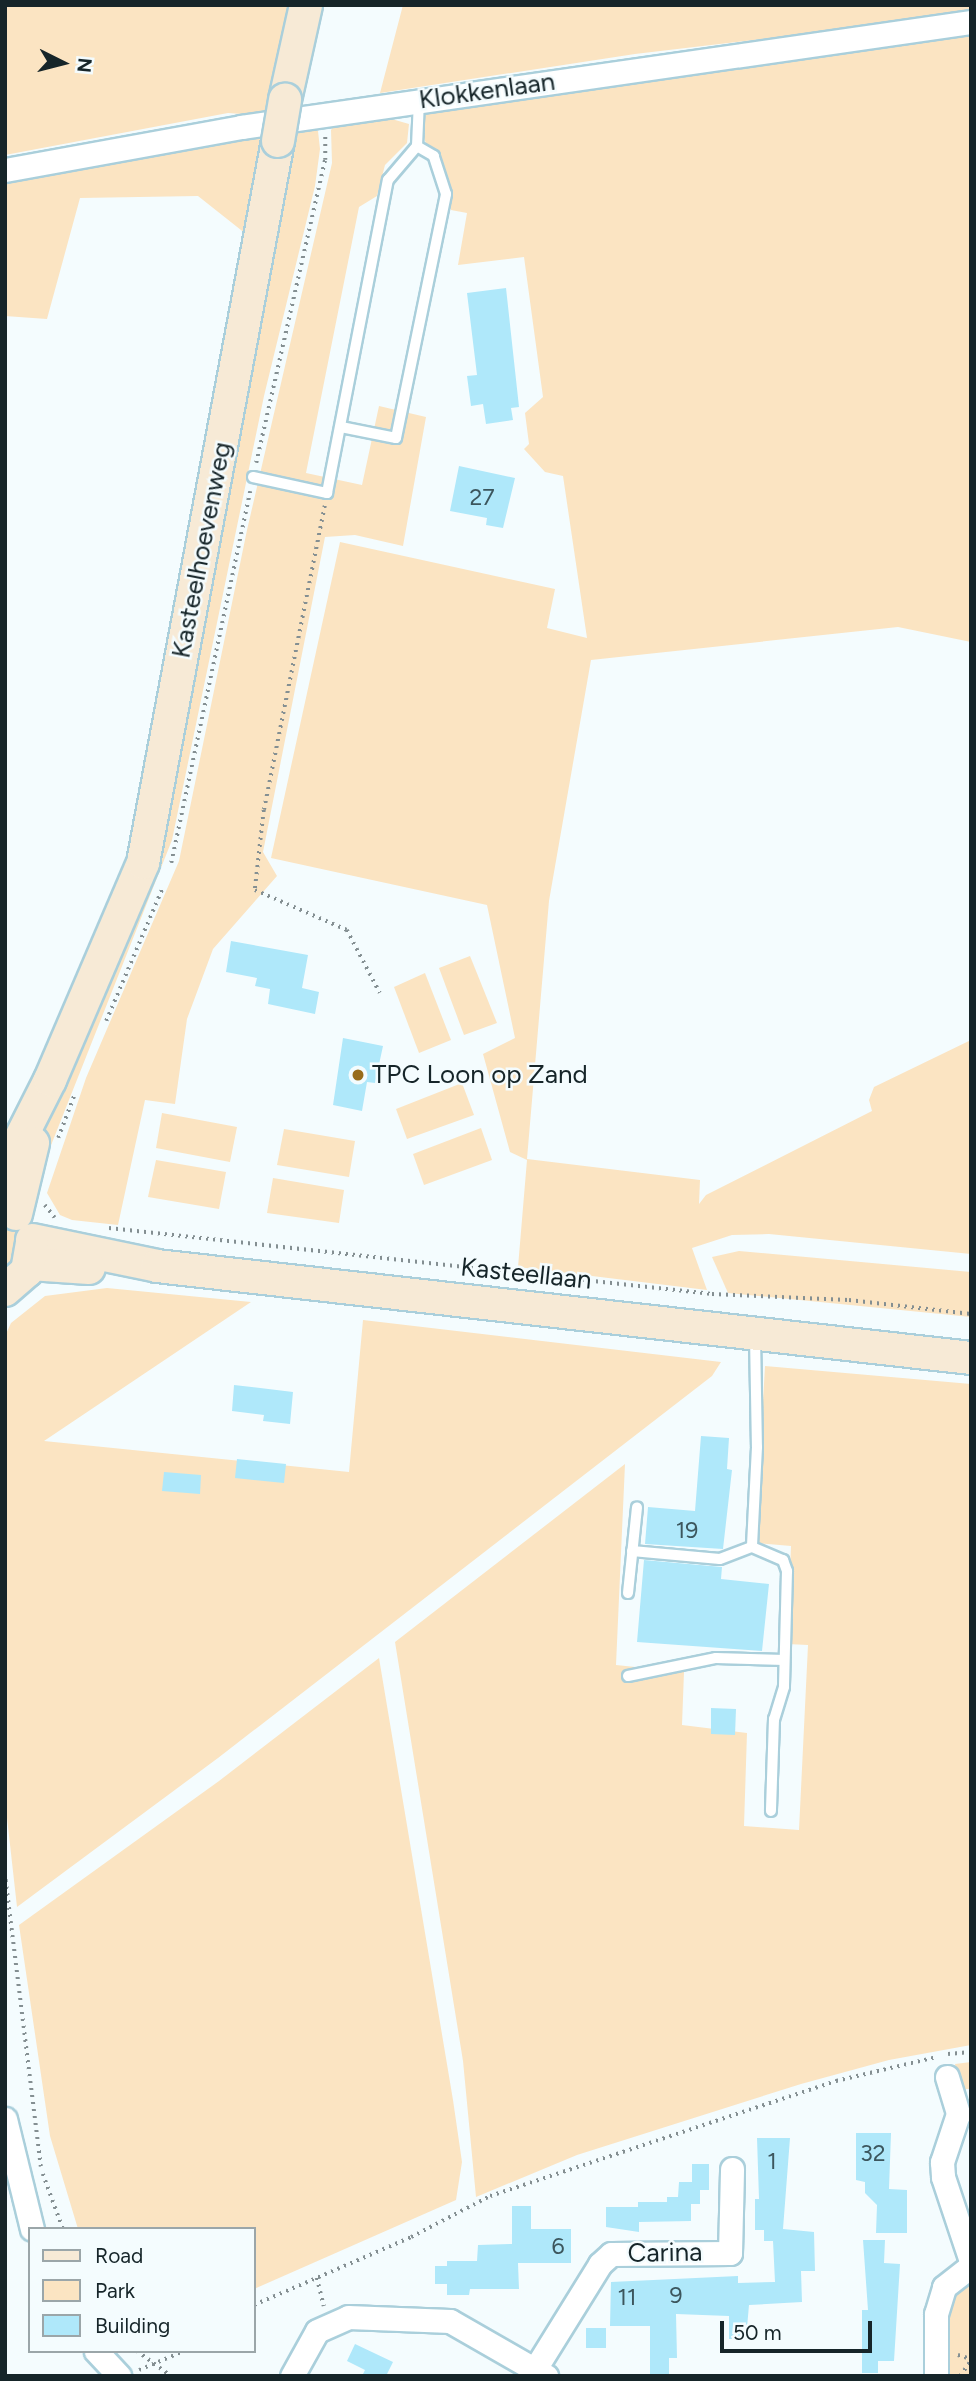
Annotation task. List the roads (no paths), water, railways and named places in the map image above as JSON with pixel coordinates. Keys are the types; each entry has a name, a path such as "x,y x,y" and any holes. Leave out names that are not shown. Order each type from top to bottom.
{"street":[{"name":"Kasteelhoevenweg","path":"5,1170 50,1080 143,863 285,100 306,5"},
{"name":"Klokkenlaan","path":"5,170 80,153 323,115 971,22"},
{"name":"Kasteelhoevenweg","path":"21,1206 50,1080"},
{"path":"5,1290 22,1278 31,1252 21,1206"},
{"name":"Kasteellaan","path":"31,1252 971,1358"},
{"path":"936,2376 936,2314 944,2287 971,2264 943,2177 942,2162 958,2114 947,2077"},
{"path":"5,2119 32,2227"},
{"name":"Carina","path":"532,2371 600,2264 611,2254 730,2253 732,2169"},
{"path":"292,2376 309,2341 328,2323 348,2317 450,2322 532,2371"},
{"path":"98,2353 119,2376"}],"lane":[{"path":"253,477 327,494 388,180 417,146 419,101"},
{"path":"341,427 396,438 446,194 434,156 417,146"},
{"path":"752,1547 757,1447 755,1334"},
{"path":"628,1593 637,1507"},
{"path":"632,1551 720,1559 752,1547 783,1560 787,1571 784,1687 774,1719 771,1811"},
{"path":"628,1676 716,1658 784,1660"}],"place":[{"name":"TPC Loon op Zand","path":"358,1075"}]}
